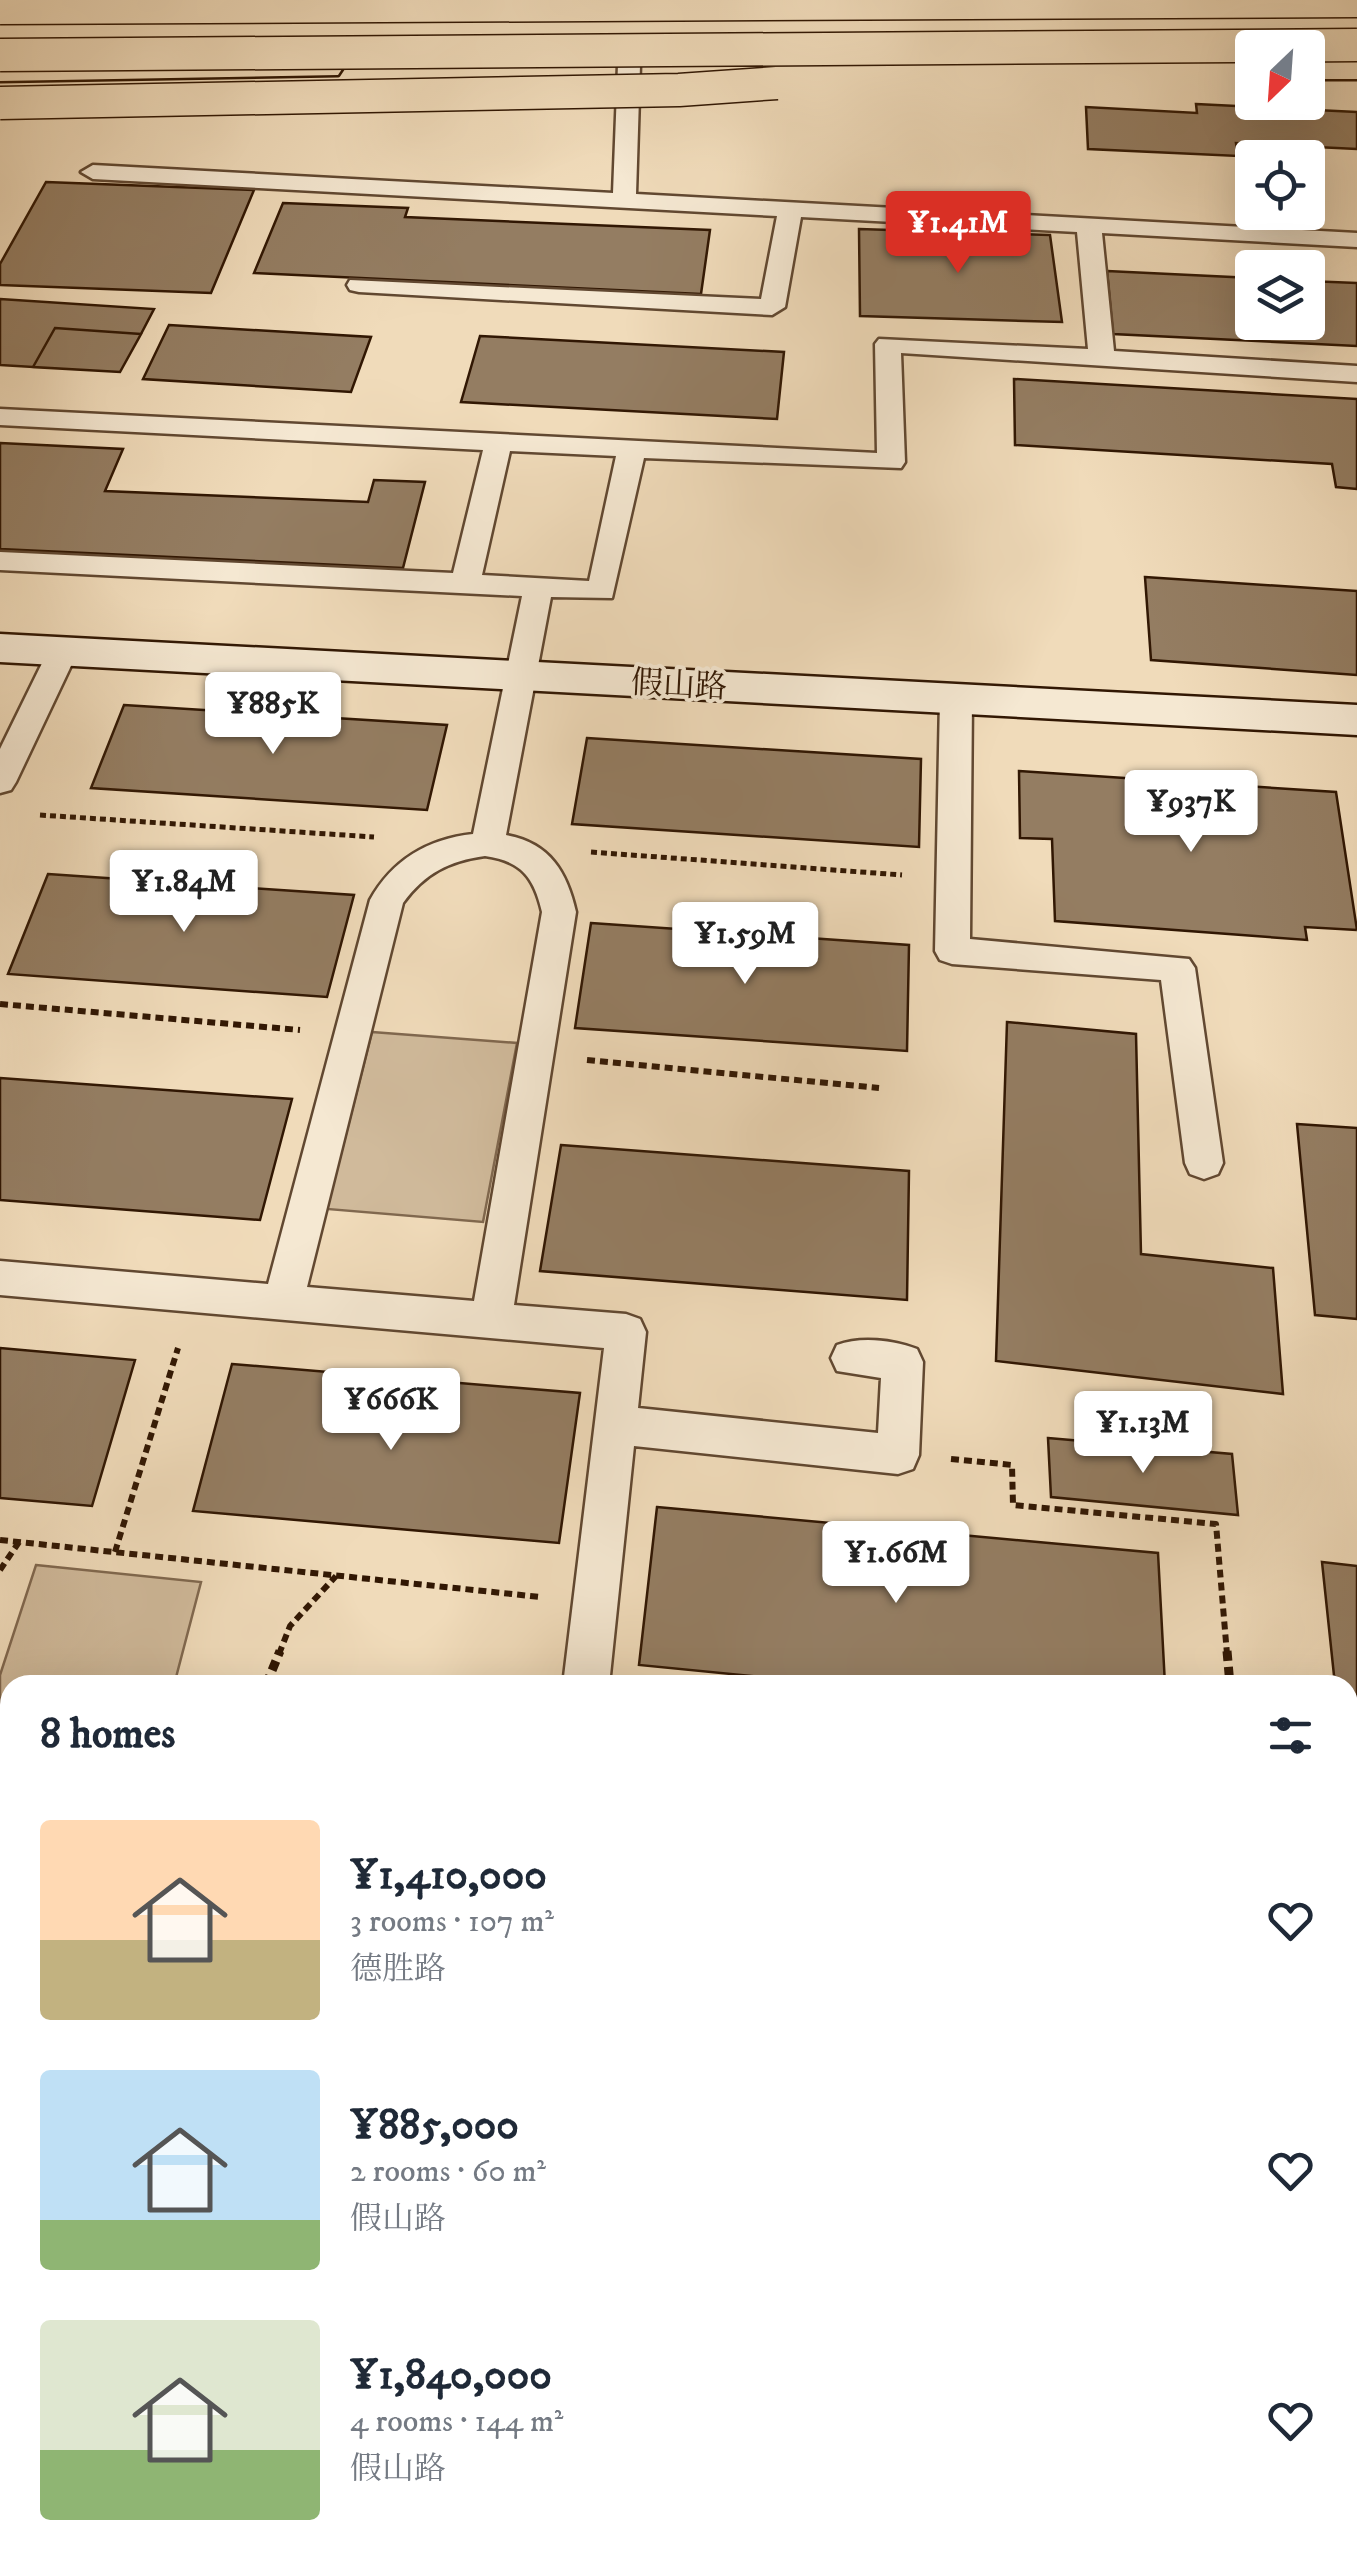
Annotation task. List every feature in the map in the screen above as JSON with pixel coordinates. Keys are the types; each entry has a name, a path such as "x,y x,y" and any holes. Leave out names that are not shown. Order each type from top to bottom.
{"main road":[{"path":"850,0 947,3"},
{"path":"0,8 1357,1"},
{"path":"0,22 1357,11"},
{"path":"0,35 1357,26"},
{"path":"0,55 1357,45"},
{"path":"1325,60 1357,59"},
{"path":"0,72 1235,60"},
{"path":"1325,70 1357,70"},
{"path":"0,92 1235,71"},
{"path":"0,103 679,90 888,75"}],"street":[{"name":"假山路","path":"0,648 1357,720"}],"lane":[{"path":"624,201 630,65"},
{"path":"93,172 1357,240"},
{"path":"359,285 772,307 790,212"},
{"path":"1090,226 1102,357"},
{"path":"0,416 891,462 888,344 1357,374"},
{"path":"465,583 499,440"},
{"path":"0,561 602,590 632,448"},
{"path":"488,844 538,587"},
{"path":"0,782 63,651"},
{"path":"956,699 952,951 1176,968 1204,1163"},
{"path":"283,1302 396,880 435,852 488,844 534,860 550,874 559,892 492,1321"},
{"path":"0,1278 626,1332 587,1675"},
{"path":"616,1426 898,1454 902,1362 852,1358"}],"path":[{"path":"40,815 390,838"},
{"path":"488,844 909,876"},
{"path":"0,1004 352,1034"},
{"path":"536,1056 879,1088"},
{"path":"114,1552 195,1295"},
{"path":"898,1454 1012,1464 1013,1506 1216,1524 1229,1675"},
{"path":"0,1540 596,1603"},
{"path":"0,1570 19,1542"},
{"path":"270,1675 290,1626 337,1576"}],"shaded area":[{"path":"372,1032 517,1043 483,1222 327,1209"},
{"path":"36,1565 201,1582 177,1675 0,1675"}],"building":[{"path":"1196,104 1235,106 1235,120 1325,120 1325,110 1357,112 1357,149 1325,147 1325,140 1235,140 1235,156 1088,149 1086,107 1197,113"},
{"path":"46,182 254,190 211,293 0,285 0,264"},
{"path":"283,203 408,208 405,217 710,230 701,294 254,273"},
{"path":"859,229 1050,235 1062,322 860,316"},
{"path":"1107,271 1235,277 1235,340 1113,334"},
{"path":"1325,282 1357,283 1357,346 1235,340 1325,340"},
{"path":"0,299 154,309 141,334 55,328 33,367 0,365"},
{"path":"169,325 371,337 351,392 143,379"},
{"path":"55,328 141,334 120,372 33,367"},
{"path":"480,336 784,352 777,419 461,402"},
{"path":"1014,379 1357,399 1357,489 1336,487 1332,464 1015,445"},
{"path":"0,443 123,449 105,491 368,502 374,480 425,482 403,568 0,549"},
{"path":"1145,577 1357,591 1357,675 1151,660"},
{"path":"124,705 447,725 427,810 91,788"},
{"path":"587,738 921,759 919,847 572,824"},
{"path":"1019,771 1336,792 1357,930 1305,927 1307,940 1055,921 1052,839 1020,838"},
{"path":"48,874 354,895 327,997 8,974"},
{"path":"591,923 909,945 907,1051 575,1028"},
{"path":"1007,1022 1136,1034 1141,1254 1273,1268 1283,1394 996,1361"},
{"path":"0,1078 292,1099 260,1220 0,1200"},
{"path":"1297,1124 1357,1128 1357,1319 1315,1315"},
{"path":"561,1145 909,1171 907,1300 540,1271"},
{"path":"0,1348 135,1360 92,1506 0,1498"},
{"path":"232,1364 580,1393 559,1543 193,1511"},
{"path":"1048,1438 1232,1454 1238,1515 1051,1497"},
{"path":"657,1507 1158,1553 1164,1675 742,1675 639,1665"},
{"path":"1322,1562 1357,1566 1357,1675 1334,1675"}]}
